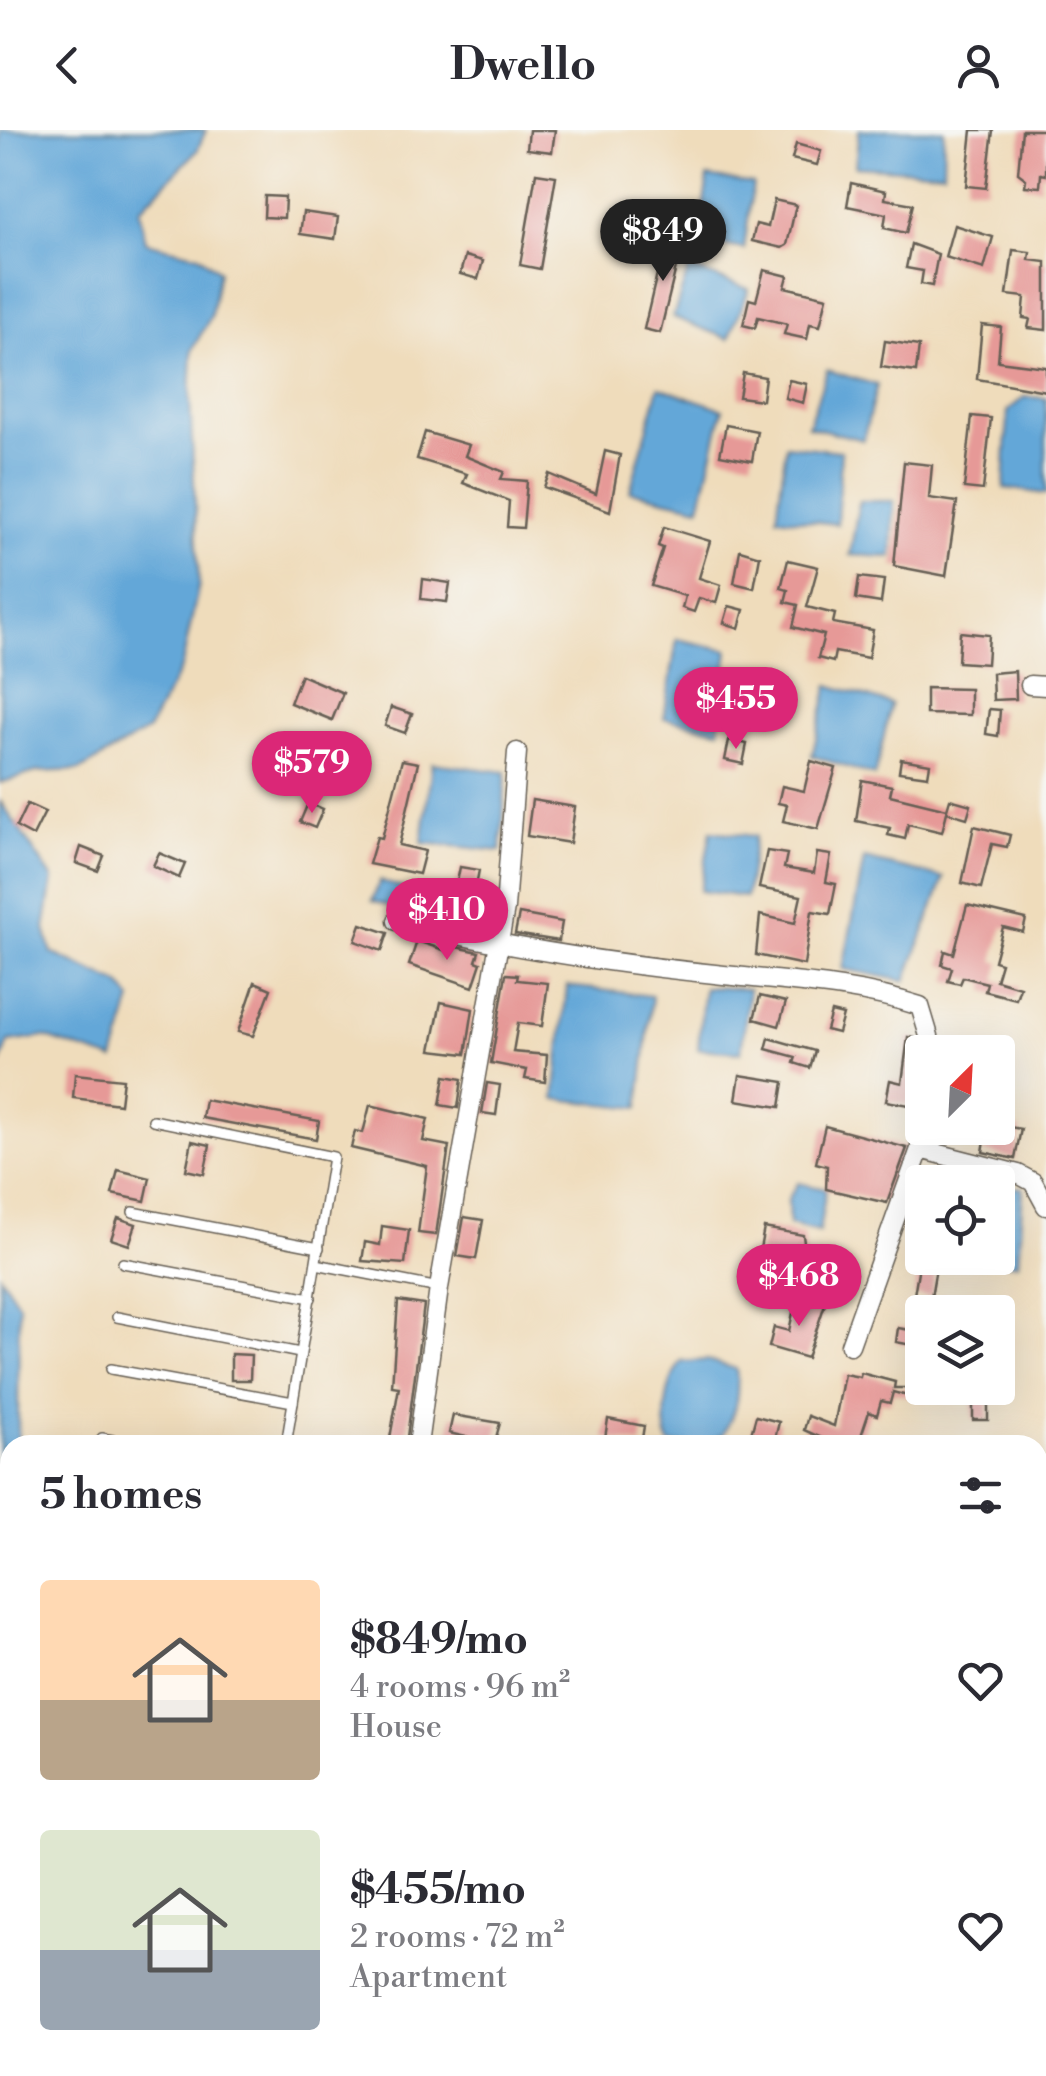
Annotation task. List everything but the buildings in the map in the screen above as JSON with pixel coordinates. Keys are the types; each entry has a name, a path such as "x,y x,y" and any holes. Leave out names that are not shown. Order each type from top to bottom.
{"street":[{"path":"419,1435 439,1288 499,946 517,752"},
{"path":"397,921 499,946 716,974 859,987 920,1006 929,1035"},
{"path":"850,1345 920,1145"},
{"path":"920,1149 1018,1174 1033,1182 1046,1206"}],"lane":[{"path":"153,1120 330,1155 334,1162 288,1435"},
{"path":"133,1212 319,1248"},
{"path":"124,1263 311,1298"},
{"path":"316,1264 439,1288"},
{"path":"117,1317 300,1354"},
{"path":"111,1369 293,1402"}],"water":[{"path":"0,130 206,130 197,151 139,210 146,242 199,255 219,271 211,316 192,350 190,400 199,584 182,665 148,730 81,770 36,772 0,783"},
{"path":"859,130 944,130 943,172 855,166"},
{"path":"708,177 753,184 744,249 698,241"},
{"path":"689,268 749,289 729,339 673,317"},
{"path":"827,370 877,385 863,440 808,426"},
{"path":"659,387 723,409 700,507 630,491"},
{"path":"1024,397 1046,398 1046,494 1004,488 1008,411"},
{"path":"786,445 841,451 837,524 777,517"},
{"path":"859,501 894,501 892,557 850,555"},
{"path":"677,639 728,650 719,730 664,718"},
{"path":"829,685 891,704 875,776 812,756"},
{"path":"432,763 506,772 501,851 422,843"},
{"path":"0,801 53,879 45,929 52,953 120,984 132,1000 114,1060 44,1037 9,1042 0,1065"},
{"path":"711,831 755,836 746,897 700,891"},
{"path":"864,859 944,878 906,981 843,969"},
{"path":"380,881 410,890 405,911 372,901"},
{"path":"567,986 652,996 639,1108 555,1099"},
{"path":"704,987 749,989 741,1052 698,1049"},
{"path":"798,1183 826,1189 819,1232 789,1225 788,1199"},
{"path":"1015,1187 1023,1188 1015,1263"},
{"path":"0,1275 19,1304 18,1435 0,1435"},
{"path":"707,1360 736,1369 737,1395 723,1435 667,1435 665,1413 669,1391 681,1362"}]}
